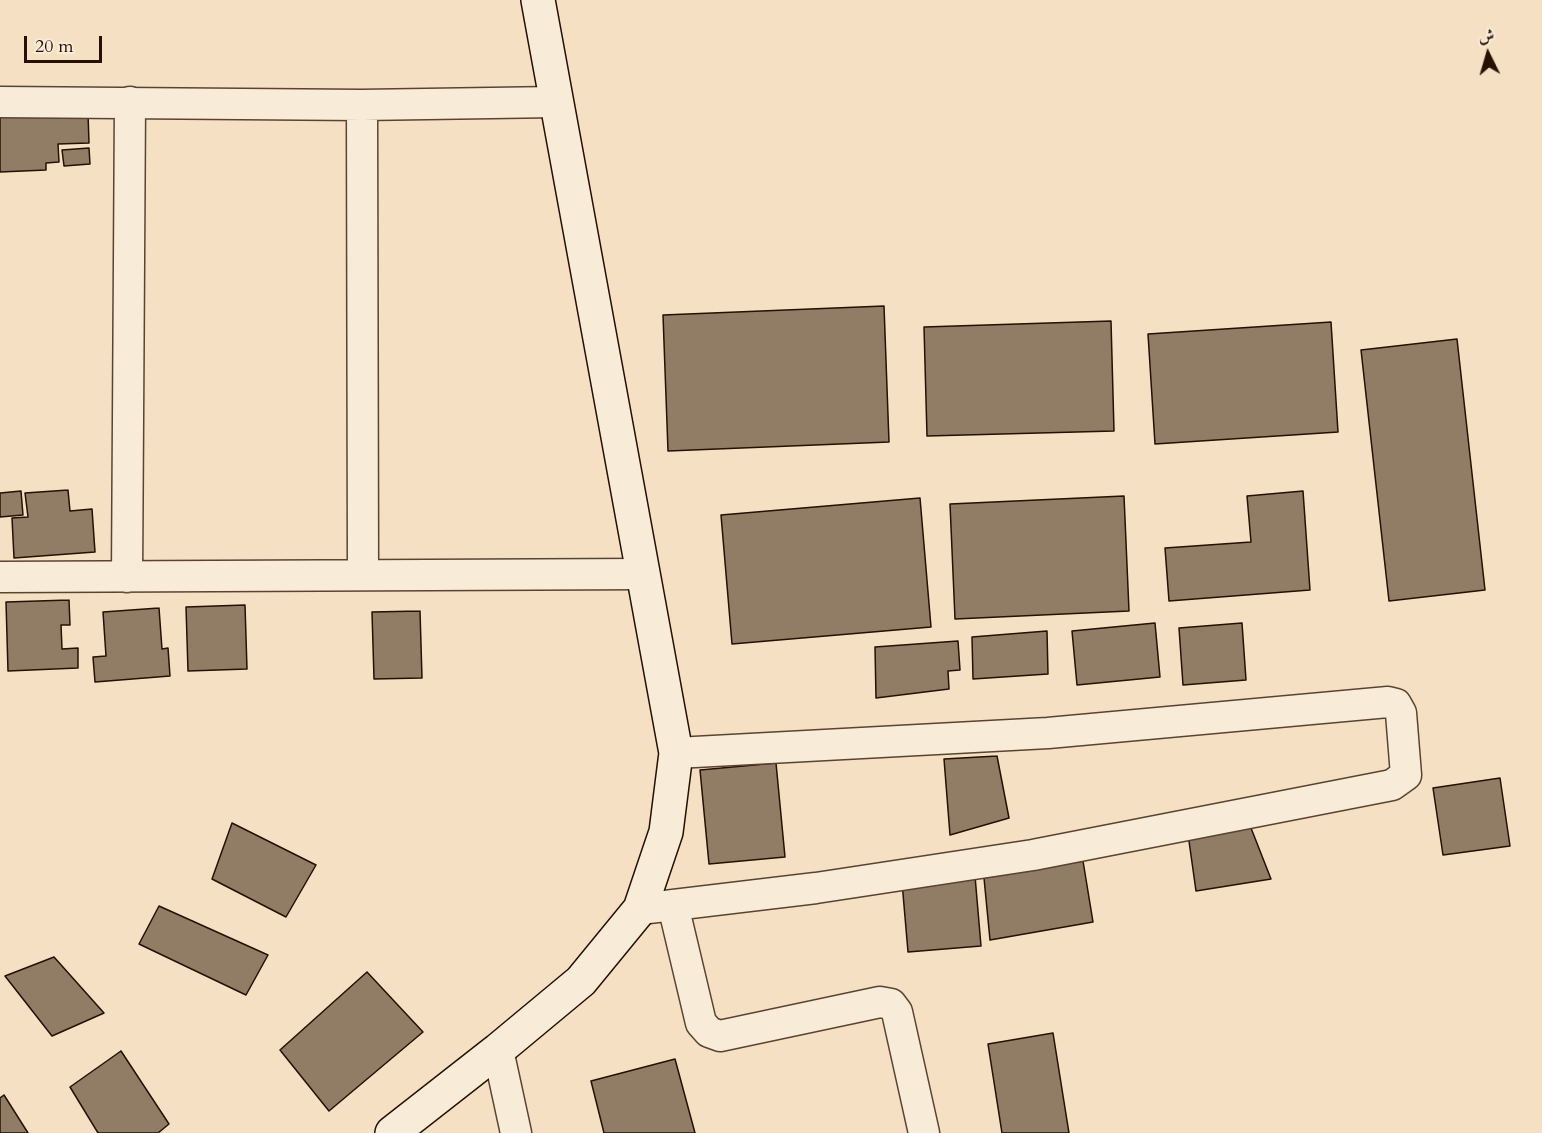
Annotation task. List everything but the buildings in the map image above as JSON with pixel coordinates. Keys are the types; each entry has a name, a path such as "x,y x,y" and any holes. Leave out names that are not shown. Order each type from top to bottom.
{"street":[{"path":"392,1133 581,981 640,909 666,832 676,753 538,0"},
{"path":"0,102 362,105 556,102"},
{"path":"127,576 130,102"},
{"path":"362,105 363,575"},
{"path":"0,577 644,574"},
{"path":"640,909 816,888 1033,855 1392,785 1406,775 1401,713 1396,704 1388,702 1047,733 676,753"},
{"path":"673,905 701,1023 709,1032 720,1036 880,1002 891,1004 897,1012 924,1133"},
{"path":"498,1050 516,1133"}]}
